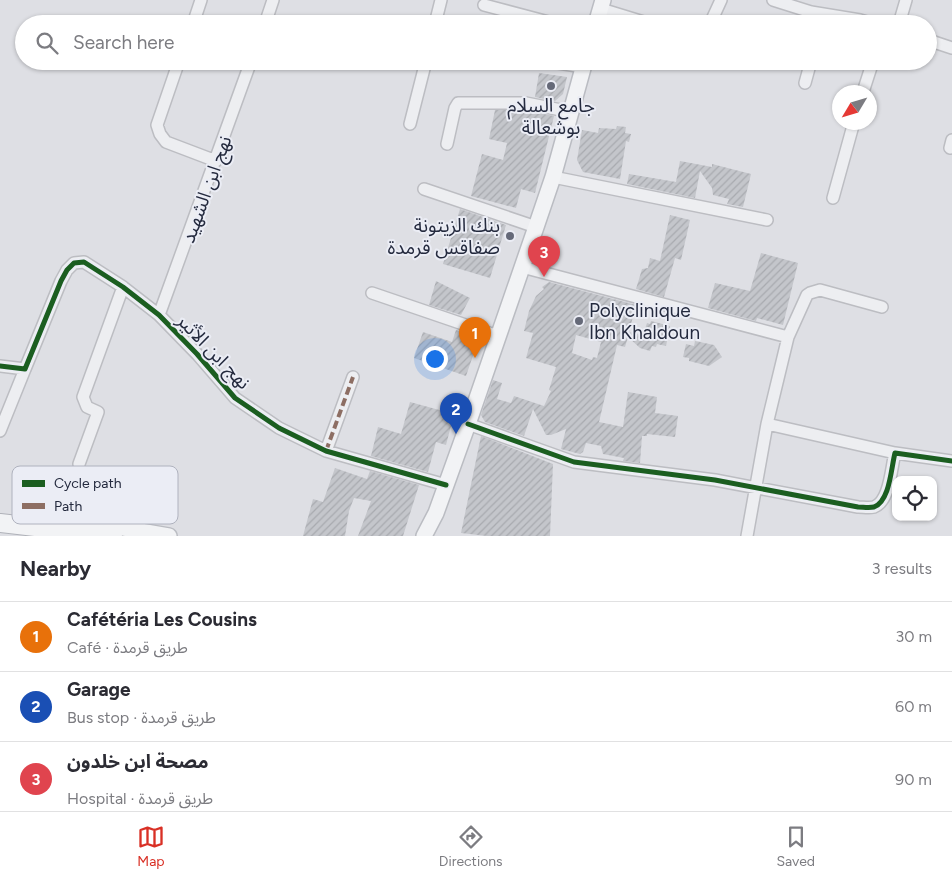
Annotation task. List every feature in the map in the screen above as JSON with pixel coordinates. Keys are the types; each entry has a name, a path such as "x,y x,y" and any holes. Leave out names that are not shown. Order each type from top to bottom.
{"highway":[{"path":"0,523 113,536"},
{"path":"0,534 15,536"}],"main road":[{"path":"424,536 436,513 536,227 582,70"},
{"path":"432,536 436,513"},
{"path":"100,524 167,536"}],"street":[{"path":"196,15 201,0"},
{"path":"268,15 273,0"},
{"path":"437,15 441,0"},
{"path":"714,15 721,0"},
{"path":"773,0 817,15"},
{"path":"811,12 816,0"},
{"path":"902,15 906,0"},
{"path":"602,4 628,15"},
{"path":"484,5 522,15"},
{"path":"937,43 952,48"},
{"path":"177,70 157,125 160,134 166,142 216,161"},
{"name":"نهج ابن الشهيد","path":"159,316 249,70"},
{"path":"410,124 424,70"},
{"path":"805,83 809,70"},
{"path":"865,85 870,70"},
{"path":"447,144 455,108 458,103 526,103 571,112"},
{"path":"833,198 852,130"},
{"path":"552,177 767,220"},
{"path":"424,189 536,227"},
{"name":"نهج ابن الأثير","path":"25,370 67,270 74,264 84,262 124,287 159,316 198,354 235,398 279,428 326,451 446,485"},
{"path":"522,267 788,337"},
{"path":"79,464 98,412 88,407 83,397 124,287"},
{"path":"747,536 767,424 788,337 804,301 810,292 820,290 882,307"},
{"path":"372,293 498,336"},
{"path":"0,366 25,370 0,431"},
{"path":"326,451 353,377"},
{"path":"468,424 574,462 714,480 871,508 882,501 886,493 895,453"},
{"path":"767,424 895,453 952,461"}],"building":[{"name":"جامع السلام بوشعالة","path":"539,73 567,77 563,94 555,101 535,97"},
{"path":"495,110 525,110 554,116 535,193 521,189 516,208 471,196 482,154 503,160 507,143 489,139"},
{"path":"617,126 626,127 625,133 631,134 629,142 626,141 620,179 583,172 577,160 582,130 598,133 599,128 616,129"},
{"path":"680,161 712,167 712,164 751,174 743,207 727,204 729,199 713,195 712,188 700,171 695,198 627,184 629,174 676,182"},
{"path":"460,209 506,225 490,278 443,264"},
{"path":"670,215 690,220 681,260 675,258 664,297 636,289 642,269 648,268 650,258 660,261"},
{"path":"761,253 798,263 783,325 757,318 756,321 708,308 715,283 750,291"},
{"path":"436,281 470,298 461,315 429,305"},
{"path":"549,282 636,305 629,332 643,335 647,323 650,324 651,321 670,326 666,346 657,344 656,347 652,346 650,351 640,348 628,337 625,347 617,345 599,422 623,427 628,392 657,397 655,413 678,416 675,437 647,434 647,436 642,436 640,463 623,461 624,458 603,454 601,446 586,443 583,452 580,454 561,449 566,429 546,435 533,409 524,436 485,422 481,415 493,380 502,383 497,399 511,403 514,396 544,406 551,391 549,390 556,367 526,358 533,333 524,331 529,311 536,296 544,289 542,287","holes":["576,335 601,342 597,358 593,357 592,360 572,353"]},
{"path":"456,330 479,338 466,376 414,358 423,332 452,342"},
{"path":"695,341 714,345 722,357 709,366 689,361 689,358 683,357 686,344 694,346"},
{"path":"410,402 454,414 446,445 436,442 428,472 371,456 378,427 401,434"},
{"path":"481,436 553,464 550,536 487,536 461,533"},
{"path":"335,468 367,479 370,471 419,485 403,536 358,536 371,501 354,498 349,511 345,536 303,536 313,499 323,502"}],"marked path":[{"path":"326,451 353,377"}],"cycle path":[{"path":"0,366 25,369 67,270 74,263 84,262 123,287 159,315 197,354 235,398 279,428 326,451 446,485"},
{"path":"468,424 574,462 715,480 858,507 874,507 879,504 887,491 895,453 952,461"}],"place":[{"name":"جامع السلام بوشعالة","path":"551,86"},
{"name":"بنك الزيتونة صفاقس قرمدة","path":"510,236"},
{"name":"مصحة ابن خلدون","path":"544,277"},
{"name":"Polyclinique Ibn Khaldoun","path":"579,321"},
{"name":"Cafétéria Les Cousins","path":"475,358"},
{"name":"Garage","path":"456,434"}]}
